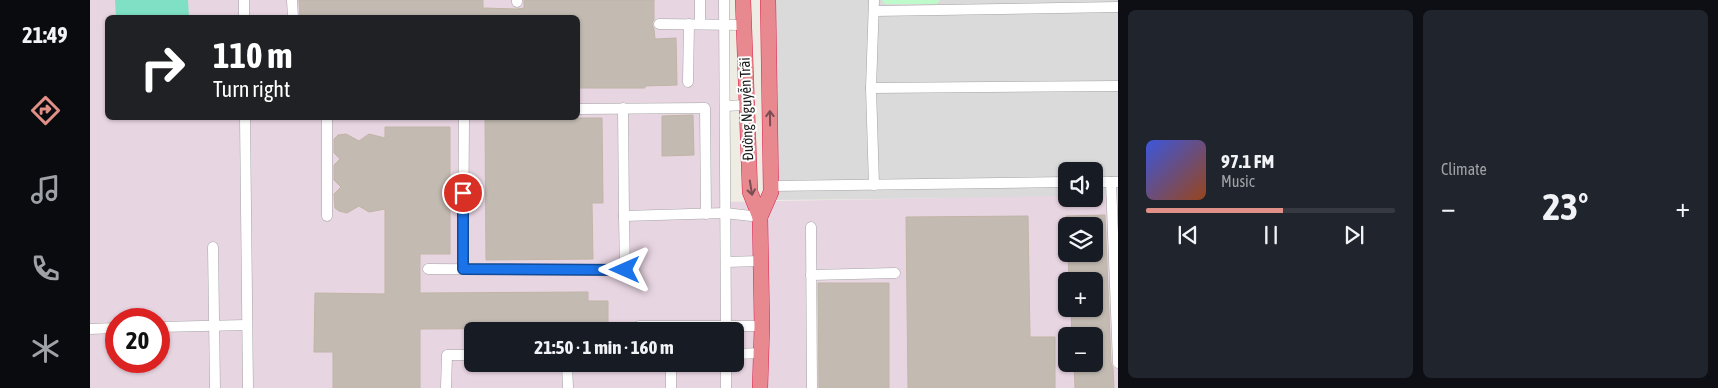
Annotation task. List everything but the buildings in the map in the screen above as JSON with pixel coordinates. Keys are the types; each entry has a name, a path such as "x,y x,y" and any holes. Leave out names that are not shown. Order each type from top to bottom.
{"highway":[{"name":"Đường Nguyễn Trãi","path":"743,0 750,192 760,217 762,326 760,388"},
{"name":"Đường Nguyễn Trãi","path":"760,217 771,192 768,0"}],"street":[{"path":"244,0 244,15"},
{"path":"292,0 293,15"},
{"path":"688,82 700,0"},
{"path":"724,0 726,322"},
{"path":"874,0 871,88 874,184"},
{"path":"874,11 948,5 1118,7"},
{"path":"659,24 743,25"},
{"path":"871,88 1118,86"},
{"path":"725,106 746,105"},
{"path":"428,269 625,270 623,108"},
{"path":"580,109 705,108 706,214"},
{"path":"244,120 248,388"},
{"path":"327,120 327,216"},
{"path":"463,269 464,120"},
{"path":"771,186 1058,182"},
{"path":"1114,182 1118,363"},
{"path":"624,216 726,214 760,217"},
{"path":"811,227 812,388"},
{"path":"213,247 215,388"},
{"path":"726,262 760,261"},
{"path":"811,275 894,273"},
{"path":"170,327 246,325"},
{"path":"744,327 762,326"},
{"path":"90,329 105,328"},
{"path":"744,354 761,353"},
{"path":"446,388 447,355 464,355"},
{"path":"567,372 568,388"},
{"path":"671,372 671,388"},
{"path":"726,372 726,388"}],"shaded area":[{"path":"90,0 721,0 722,202 1058,196 1058,207 1103,207 1103,195 1118,195 1118,388 90,388"},
{"path":"774,0 1118,0 1118,197 1103,197 1103,162 1058,162 1058,197 775,200"}],"green space":[{"path":"115,0 188,0 189,15 116,15"},
{"path":"882,0 940,0 937,4 885,4"}],"route":[{"path":"463,193 463,269 625,270"}]}
